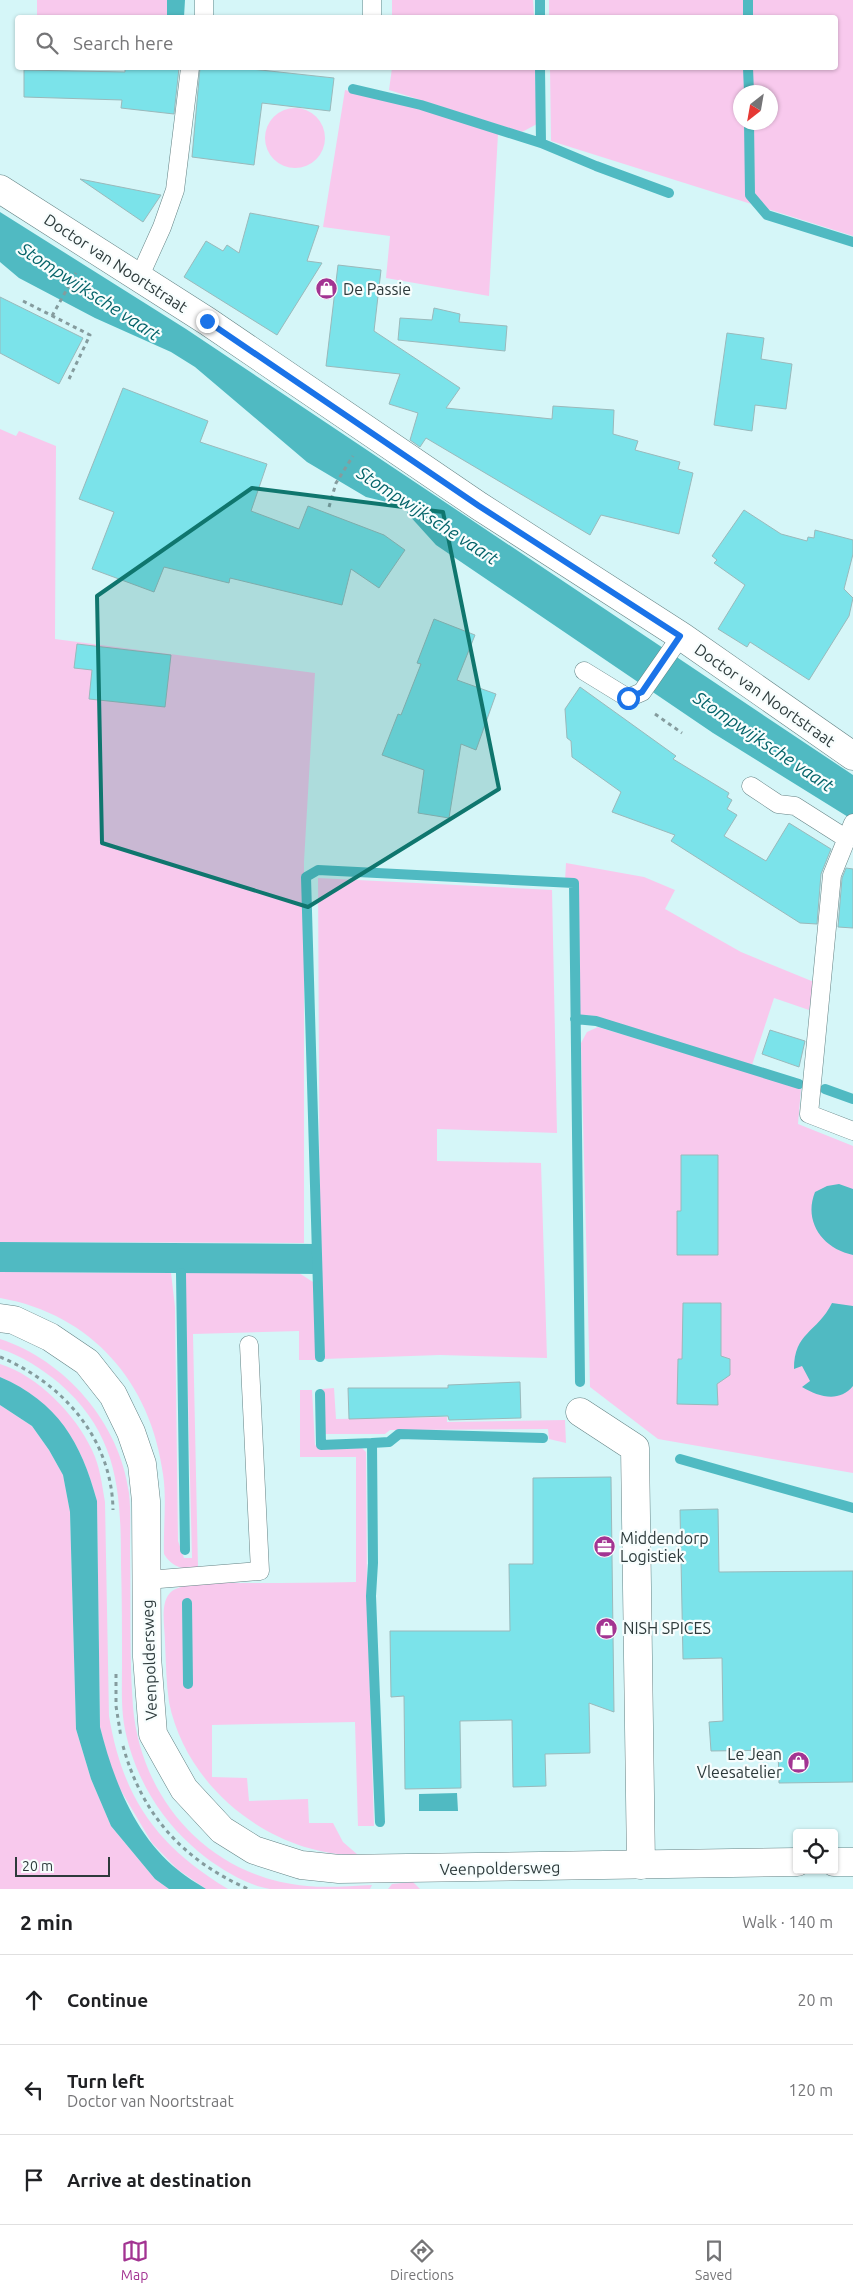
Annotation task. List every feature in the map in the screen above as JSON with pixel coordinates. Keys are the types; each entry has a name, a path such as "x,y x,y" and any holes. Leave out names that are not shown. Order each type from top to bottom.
{"street":[{"name":"Doctor van Noortstraat","path":"0,189 139,278 479,506 676,643 853,756"},
{"name":"Veenpoldersweg","path":"0,1318 14,1320 50,1337 87,1362 113,1395 131,1432 142,1464 146,1501 147,1657 153,1734 184,1789 222,1830 254,1850 301,1865 339,1870 793,1862"},
{"path":"580,1412 635,1448 642,1865"},
{"path":"838,1862 853,1862"}],"lane":[{"path":"204,0 204,15"},
{"path":"372,0 372,15"},
{"path":"139,278 162,227 175,190 190,70"},
{"path":"584,671 628,698 642,692 676,643"},
{"path":"751,786 778,804 795,806 850,831 832,875 809,1114 853,1131"},
{"path":"146,1580 260,1571 249,1345"}],"path":[{"path":"52,316 78,270"},
{"path":"23,301 90,335 69,379"},
{"path":"328,507 336,483 356,451"},
{"path":"642,692 643,706 682,733"}],"highlighted area":[{"path":"252,488 443,512 499,789 308,907 102,843 97,596"}],"shaded area":[{"path":"37,0 167,0 167,15 37,15"},
{"path":"392,0 533,0 534,15 392,15"},
{"path":"549,0 853,0 853,236 551,141 550,70 838,70 838,15 549,15"},
{"path":"392,70 535,70 537,124 522,132 389,90"},
{"path":"345,90 422,109 498,134 489,296 386,278 390,236 323,227"},
{"path":"289,108 301,108 312,113 320,121 325,132 323,150 312,163 301,168 289,168 278,163 270,155 265,144 265,132 270,121 278,113"},
{"path":"0,429 16,436 19,431 56,446 55,639 315,673 304,862 304,1243 0,1242"},
{"path":"566,863 644,877 675,890 665,909 741,952 814,982 809,1010 774,998 752,1065 595,1016 577,1015 578,882 565,881"},
{"path":"318,878 552,890 557,1133 437,1129 437,1161 541,1163 547,1358 440,1355 323,1359 320,1262"},
{"path":"598,1027 801,1088 798,1124 853,1146 853,1473 658,1439 590,1387 581,1043 587,1032"},
{"path":"0,1272 171,1273 175,1307 178,1541 184,1558 192,1558 185,1273 299,1273 313,1282 316,1360 299,1360 299,1331 193,1334 198,1568 178,1567 170,1562 164,1554 165,1494 163,1474 156,1441 145,1410 130,1383 111,1358 89,1337 63,1319 33,1306 0,1298"},
{"path":"0,1339 24,1349 46,1362 67,1378 86,1398 101,1419 114,1442 124,1467 130,1507 133,1707 139,1741 150,1774 166,1803 187,1829 212,1851 240,1868 272,1880 307,1886 372,1885 370,1889 270,1889 249,1883 217,1866 199,1852 178,1833 157,1805 139,1774 124,1724 120,1512 112,1465 105,1443 79,1402 59,1383 38,1368 16,1355 0,1349"},
{"path":"0,1364 28,1377 54,1398 76,1423 95,1456 105,1502 109,1716 115,1745 134,1796 147,1818 181,1856 228,1889 206,1889 177,1869 152,1843 117,1784 100,1727 97,1501 83,1460 75,1443 64,1427 52,1412 37,1399 20,1387 0,1377"},
{"path":"334,1388 336,1419 447,1417 447,1422 565,1420 566,1443 549,1439 548,1429 390,1430 385,1434 325,1434 322,1389"},
{"path":"300,1390 312,1390 315,1445 322,1449 362,1448 366,1452 367,1595 374,1826 358,1826 355,1722 212,1725 212,1777 247,1778 249,1801 308,1799 309,1823 333,1823 343,1842 358,1855 326,1852 294,1843 264,1829 237,1811 213,1788 193,1762 178,1733 168,1694 164,1608 168,1595 177,1588 197,1583 356,1582 356,1457 300,1457"},
{"path":"0,1405 32,1426 49,1450 63,1475 70,1512 76,1729 91,1779 111,1826 155,1879 169,1889 0,1889"},
{"path":"413,1882 420,1889 388,1889 392,1884"}],"water":[{"path":"167,0 185,0 184,15 167,15"},
{"name":"Stompwijksche vaart","path":"0,212 186,329 853,775 853,820 713,733 436,545 407,513 410,505 397,497 391,503 366,497 307,462 195,367 171,352 95,318 19,278 0,262"},
{"path":"839,1184 853,1189 853,1255 833,1247 818,1233 812,1214 815,1192 827,1186"},
{"path":"0,1242 318,1244 319,1274 0,1272"},
{"path":"832,1303 853,1306 853,1386 842,1395 829,1397 802,1387 810,1381 802,1366 794,1369 795,1357 802,1340 820,1321"},
{"path":"0,1377 20,1387 52,1412 75,1442 83,1460 97,1501 100,1727 105,1746 127,1805 149,1840 178,1870 206,1889 169,1889 155,1879 111,1826 91,1779 76,1729 70,1512 63,1475 49,1450 32,1426 0,1405"},
{"path":"457,1793 458,1811 419,1811 419,1794"}],"building":[{"path":"24,70 125,72 125,70 179,70 174,114 121,108 122,100 24,97"},
{"path":"200,70 260,70 334,78 330,111 262,103 254,165 192,157"},
{"path":"80,179 161,195 143,222"},
{"path":"250,213 319,226 307,261 322,263 277,335 184,277 206,241 223,251 227,245 239,253"},
{"path":"338,265 381,270 374,331 460,388 446,408 552,419 553,406 614,410 613,434 638,441 635,450 680,462 678,469 693,473 679,534 601,515 590,535 426,438 420,447 410,440 418,413 389,404 400,374 326,366"},
{"path":"0,297 83,338 59,384 0,353"},
{"path":"434,308 460,314 459,322 507,326 505,351 398,340 400,318 432,320"},
{"path":"727,333 764,338 761,359 792,364 786,409 755,405 752,431 714,425"},
{"path":"123,388 208,421 200,442 267,464 251,511 299,529 308,506 384,535 405,550 379,588 351,569 342,605 230,578 229,583 164,567 154,592 92,569 114,512 79,499"},
{"path":"744,510 781,534 807,541 808,537 814,538 815,530 853,540 853,554 844,589 853,598 849,616 809,680 750,642 747,647 718,629 745,585 714,563 717,560 712,556"},
{"path":"434,619 475,635 457,680 496,694 476,750 461,744 449,818 418,813 424,770 382,755 398,714 401,715 421,664 417,663"},
{"path":"77,644 171,655 165,707 89,699 92,670 74,668"},
{"path":"580,687 676,756 673,759 729,793 727,797 732,800 727,809 737,815 724,836 766,861 789,823 831,849 821,874 817,924 800,923 671,841 675,835 612,812 621,792 572,757 571,741 567,738 565,709"},
{"path":"846,868 853,869 853,928 838,927 842,878"},
{"path":"770,1030 805,1041 799,1067 762,1054"},
{"path":"681,1155 718,1155 718,1255 677,1255 677,1211 681,1211"},
{"path":"683,1303 721,1303 721,1356 730,1359 730,1375 717,1384 718,1405 677,1404 678,1359 682,1359"},
{"path":"520,1382 521,1418 449,1420 448,1416 349,1419 348,1388 448,1388 448,1385"},
{"path":"611,1477 614,1712 589,1703 590,1753 545,1754 546,1786 513,1787 512,1720 460,1721 461,1788 405,1789 404,1696 391,1697 390,1631 510,1631 509,1564 533,1564 533,1478"},
{"path":"718,1509 719,1572 853,1571 853,1782 779,1783 778,1750 711,1751 709,1722 723,1721 722,1658 683,1659 680,1510"}],"waterway":[{"path":"540,0 540,15"},
{"path":"748,0 748,15"},
{"path":"540,70 541,143 669,193"},
{"path":"748,70 749,85"},
{"path":"353,89 421,105 541,143"},
{"path":"749,130 750,195 767,215 853,242"},
{"path":"320,1357 306,877 318,870 574,883 580,1382"},
{"path":"575,1019 596,1021 799,1084"},
{"path":"825,1089 853,1099"},
{"path":"181,1273 185,1550"},
{"path":"320,1394 321,1445 372,1443 373,1563 371,1596 380,1822"},
{"path":"372,1443 389,1442 399,1434 543,1438"},
{"path":"680,1459 853,1508"},
{"path":"187,1603 188,1684"}],"place":[{"name":"De Passie","path":"327,289"},
{"name":"Middendorp Logistiek","path":"604,1547"},
{"name":"NISH SPICES","path":"607,1628"},
{"name":"Le Jean Vleesatelier","path":"798,1763"}],"route":[{"path":"207,321 479,506 680,636 642,692 628,698"}]}
